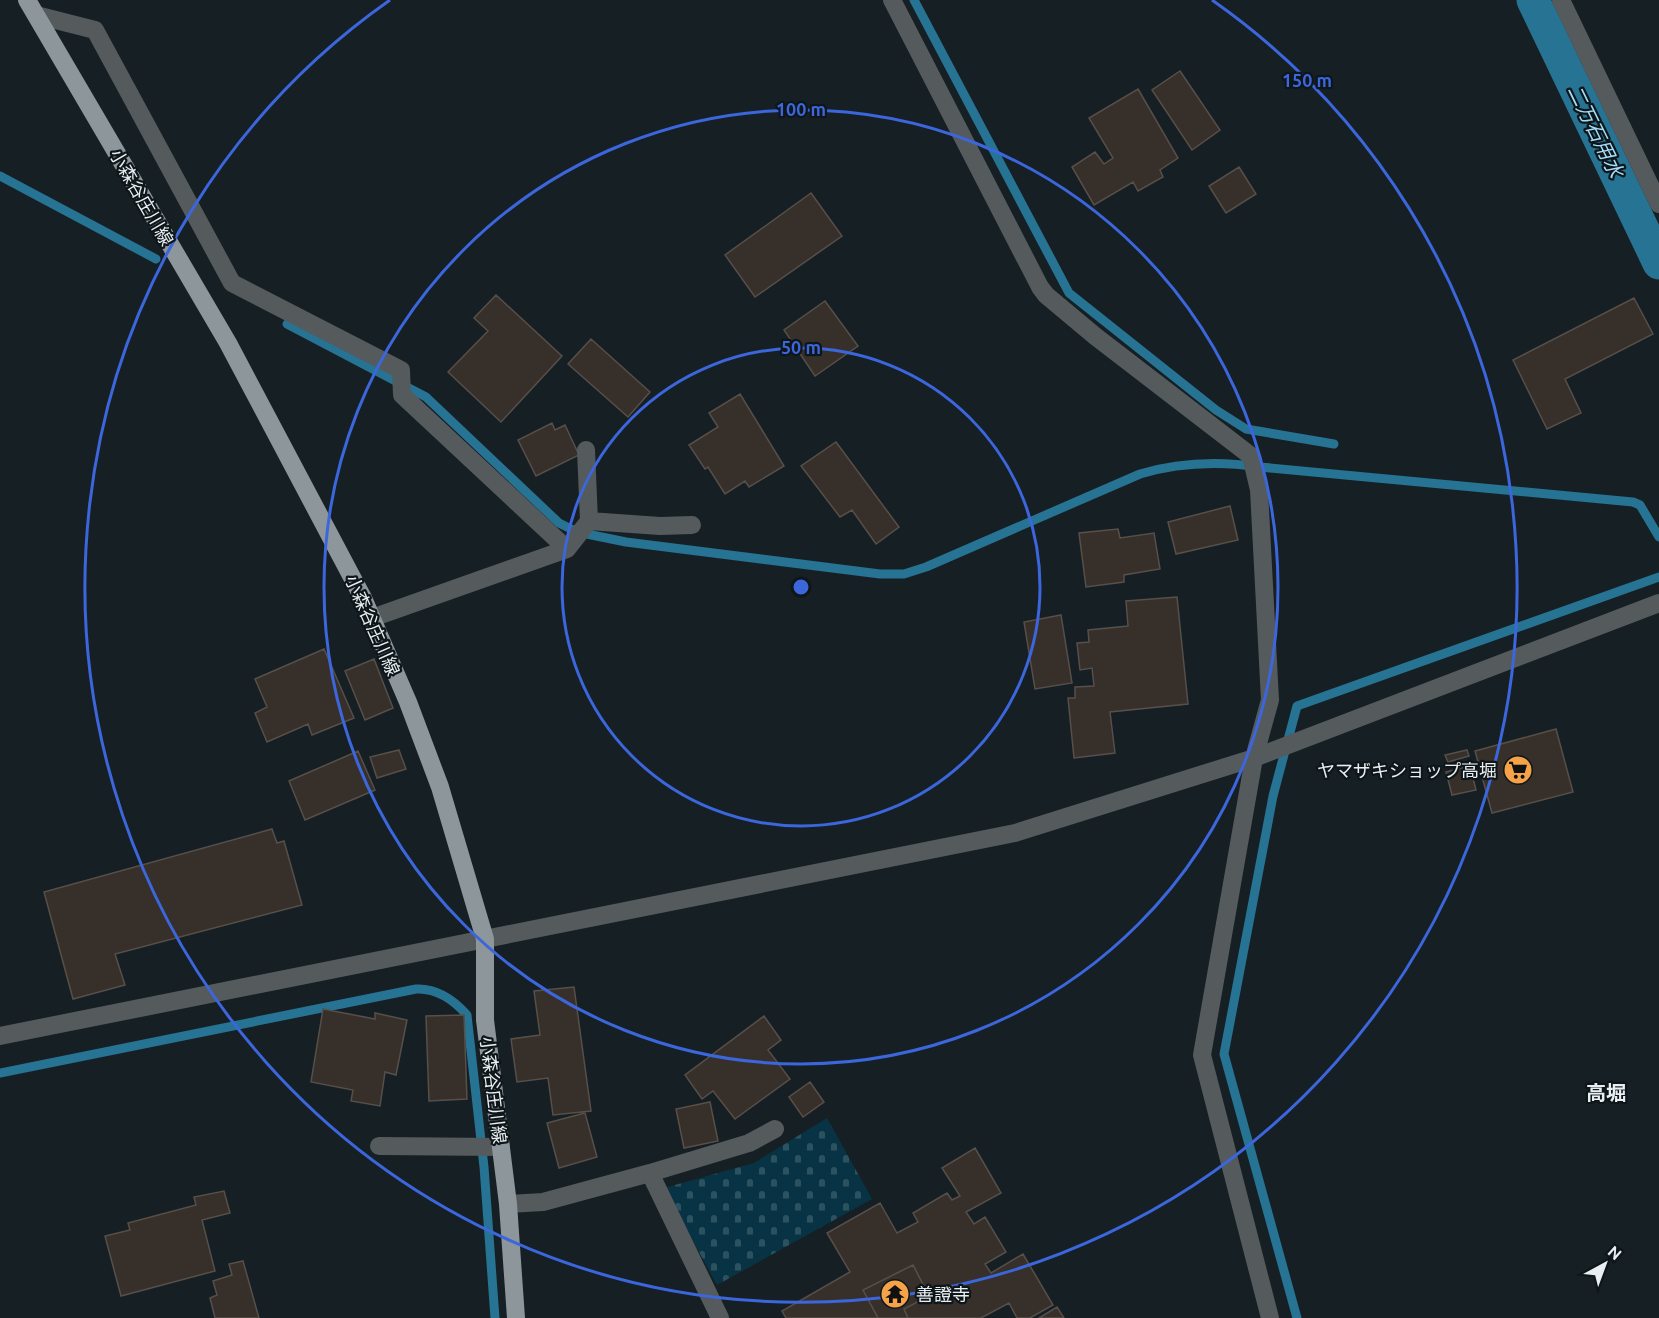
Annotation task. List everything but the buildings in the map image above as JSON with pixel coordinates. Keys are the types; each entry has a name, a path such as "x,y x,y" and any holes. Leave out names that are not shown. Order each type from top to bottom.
{"main road":[{"name":"小森谷庄川線","path":"31,8 228,344 358,587 408,702 440,787 485,939 484,1020 508,1204 516,1318"}],"street":[{"path":"892,0 1046,295 1095,336 1251,456 1259,490 1270,700 1254,758 1202,1055 1270,1318"},
{"path":"1562,0 1659,204"},
{"path":"31,8 95,30 232,283 400,370 402,395 567,549"},
{"path":"372,618 567,549 589,521 586,450"},
{"path":"589,521 660,526 692,525"},
{"path":"0,1036 1015,833 1254,758 1659,603"},
{"path":"508,1204 543,1202 650,1173 749,1143 776,1129"},
{"path":"379,1146 501,1147"},
{"path":"650,1173 720,1318"}],"green space":[{"path":"827,1118 872,1199 717,1285 664,1188 754,1163"}],"waterway":[{"path":"914,0 1069,293 1216,410 1246,429 1334,444"},
{"name":"二万石用水","path":"1533,0 1659,263"},
{"path":"0,176 156,259"},
{"path":"287,324 426,397 559,523 577,532 626,542 880,574 904,574 926,567 1140,474 1170,467 1215,463 1633,502 1640,505 1659,537"},
{"path":"1297,1318 1224,1054 1273,796 1297,706 1659,577"},
{"path":"0,1073 416,989 438,993 456,1004 467,1015 484,1167 495,1318"}],"place":[{"name":"ヤマザキショップ高堀","path":"1518,770"},
{"name":"善證寺","path":"895,1294"}],"district":[{"name":"高堀","path":"1606,1092"}]}
